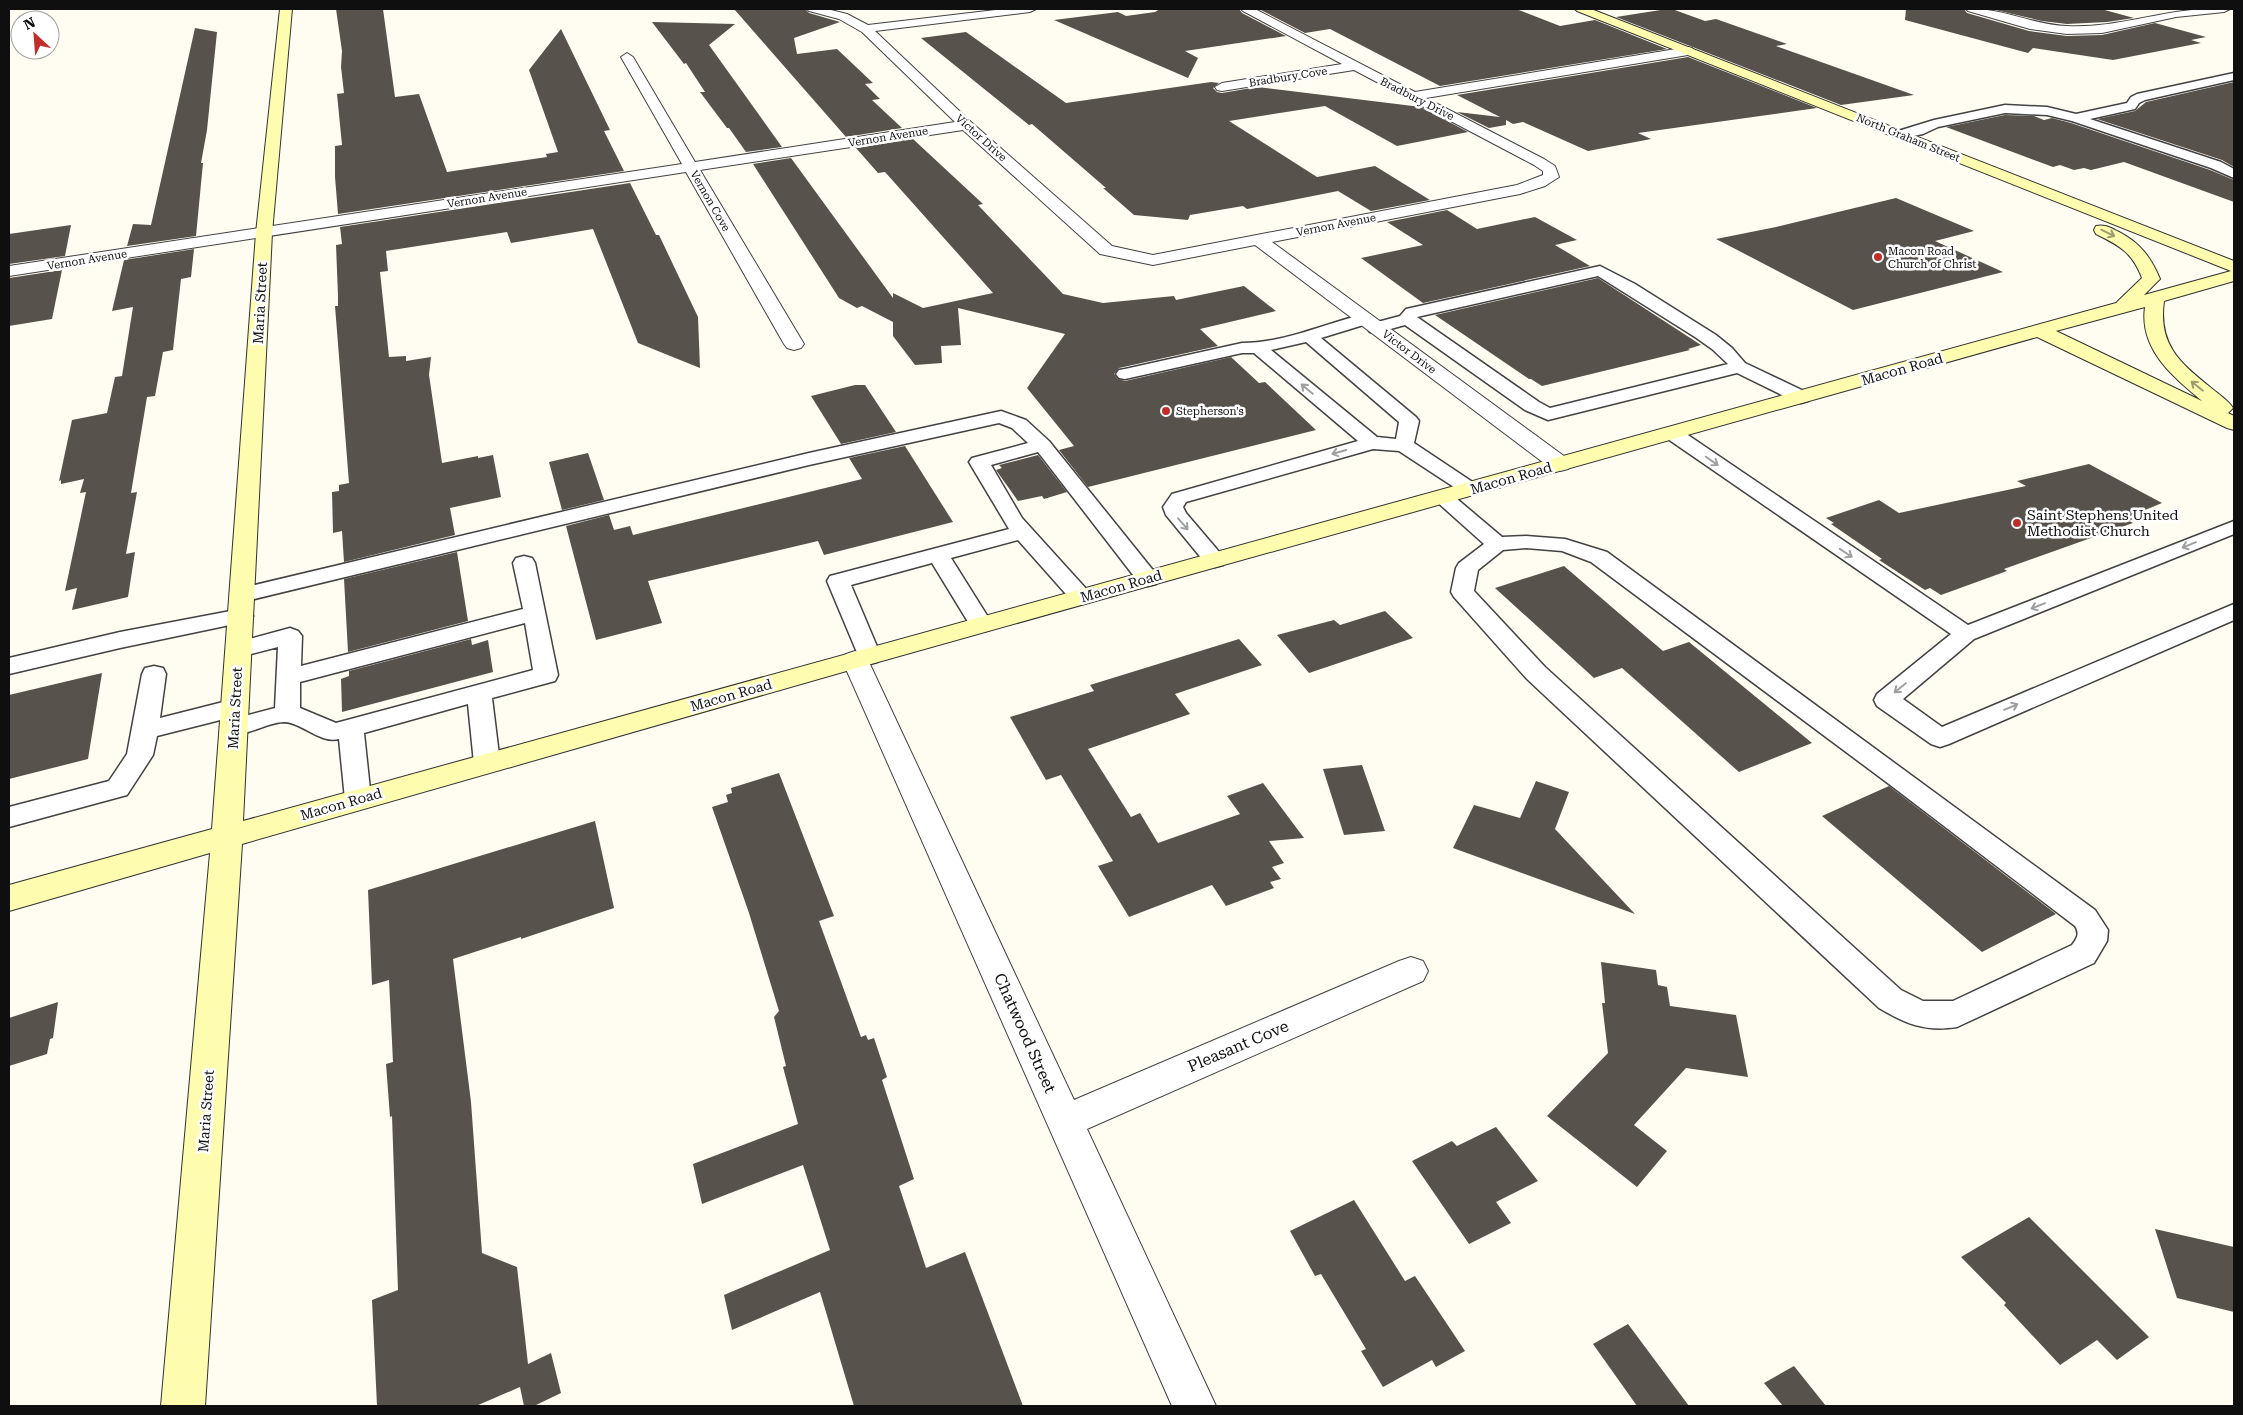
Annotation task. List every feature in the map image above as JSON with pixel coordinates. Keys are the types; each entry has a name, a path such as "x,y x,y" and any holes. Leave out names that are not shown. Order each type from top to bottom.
{"main road":[{"name":"Maria Street","path":"184,1406 227,836 264,233 286,9"},
{"name":"North Graham Street","path":"1581,9 2234,267"},
{"path":"2038,190 2066,213 2116,237 2135,249 2145,260 2152,279 2121,308"},
{"name":"Macon Road","path":"9,898 2234,276"},
{"path":"2155,299 2153,327 2160,347 2178,371 2234,416"},
{"path":"2040,331 2234,424"}],"street":[{"name":"Victor Drive","path":"813,9 843,16 866,29 966,124 1106,250 1153,260"},
{"path":"866,29 1030,9"},
{"name":"Bradbury Drive","path":"1247,9 1550,169 1552,177 1520,189"},
{"path":"1972,9 2030,25 2067,30 2102,29 2176,14 2224,9"},
{"path":"1412,96 1688,51"},
{"name":"Vernon Cove","path":"627,57 794,344"},
{"name":"Bradbury Cove","path":"1222,87 1354,66"},
{"name":"Vernon Avenue","path":"9,272 966,124"},
{"name":"Vernon Avenue","path":"1153,260 1520,189"},
{"name":"Victor Drive","path":"1258,240 1560,464"},
{"name":"Chatwood Street","path":"862,658 1065,1121 1194,1406"},
{"name":"Pleasant Cove","path":"1065,1121 1411,971"}],"lane":[{"path":"2076,118 2131,106 2135,100 2141,98 2234,77"},
{"path":"1900,135 1918,131 1934,124 2005,109 2047,111 2076,118 2231,169"},
{"path":"1408,318 1408,315 1412,313 1600,271 1646,297 1710,340 1732,356 1739,367 1801,397"},
{"path":"1125,374 1242,348 1258,348 1309,336 1408,318 1532,406 1548,414 1739,367"},
{"path":"1309,336 1409,421 1404,445"},
{"path":"1258,348 1372,443"},
{"path":"9,666 120,640 242,605 800,462 1001,416 1019,424 1042,445 1148,579"},
{"path":"1672,433 1966,634"},
{"path":"1215,560 1176,515 1174,507 1179,498 1372,443 1404,445 1470,489"},
{"path":"1042,445 978,462 1013,522 1081,597"},
{"path":"1443,497 1498,544 1526,542 1565,545 1599,557 2073,908 2085,918 2093,930 2092,941 2083,954 1956,1014 1940,1017 1918,1015 1890,999 1536,673 1462,592 1467,568 1498,544"},
{"path":"2234,527 1966,634 1886,700 1940,738 2234,610"},
{"path":"862,658 838,581 1023,532"},
{"path":"938,555 981,625"},
{"path":"145,730 235,717 287,713 334,732 351,728 387,709 440,695 479,694 546,675 524,563"},
{"path":"288,677 381,661 433,647 535,613"},
{"path":"239,648 290,636 287,713"},
{"path":"9,818 118,788 140,755 154,674"},
{"path":"479,694 487,763"},
{"path":"351,728 358,800"}],"building":[{"path":"336,9 383,9 395,97 419,94 447,172 547,157 546,154 558,152 529,70 561,29 610,130 604,131 624,171 338,214 335,146 342,145 337,94 344,93 341,67 342,51"},
{"path":"734,9 805,9 809,13 840,22 794,38 797,54 837,49 873,83 865,84 880,99 872,100 902,128 846,137"},
{"path":"1160,9 1239,9 1242,13 1286,36 1185,51 1198,58 1188,78 1054,20 1118,12 1126,16 1155,12"},
{"path":"1259,9 1516,9 1560,26 1595,20 1667,49 1440,86 1330,29 1305,33"},
{"path":"1672,9 1705,21 1716,19 1787,44 1776,46 1914,95 1841,105 1616,17"},
{"path":"1906,9 1964,9 1967,13 2029,31 2067,36 2102,35 2155,23 2206,37 2191,40 2201,43 2113,60 2033,48 2028,53 1905,20"},
{"path":"1991,9 2101,9 2134,18 2107,22 2067,24 2042,21"},
{"path":"652,22 735,24 709,45 782,147 746,152 700,92 705,92 686,63 684,64"},
{"path":"195,28 217,32 207,130 201,163 203,163 196,236 127,246 133,224 151,225"},
{"path":"966,32 1066,103 1211,82 1219,83 1213,88 1217,92 1222,93 1257,87 1421,107 1468,132 1397,146 1325,106 1229,121 1317,177 1375,166 1430,200 1371,211 1338,191 1247,209 1243,206 1190,215 1188,220 1134,215 1103,188 1106,188 1032,124 1029,125 921,38"},
{"path":"1688,57 1817,108 1638,133 1651,139 1588,151 1523,122 1513,124 1506,120 1506,125 1489,128 1457,112 1500,117 1457,95"},
{"path":"2234,82 2234,167 2222,160 2097,119 2135,111 2146,102"},
{"path":"2005,115 2034,116 2044,120 2052,118 2071,123 2210,170 2234,180 2234,202 2124,162 2091,170 2084,168 2074,170 2060,165 2053,167 1946,127"},
{"path":"913,139 983,204 978,205 1063,294 1103,303 1174,296 1176,300 1244,286 1276,311 1200,329 1218,346 1119,368 1114,374 1118,379 1125,381 1231,357 1259,383 1265,382 1316,430 1088,487 1059,450 1074,446 1027,388 1065,334 958,308 961,345 941,346 942,363 915,365 893,336 893,322 862,306 857,308 839,298 753,164 791,158 893,298 893,293 923,308 993,293 885,172 878,173 856,148"},
{"path":"630,183 656,235 659,235 698,317 700,368 638,343 593,229 511,243 507,232 386,251 388,271 380,272 389,357 406,356 406,361 431,357 429,375 442,463 493,455 501,497 450,508 455,535 344,562 342,531 333,533 332,492 339,491 339,485 349,483 335,306 338,306 336,245 342,244 340,227"},
{"path":"1896,198 1974,231 1935,241 2003,272 1853,310 1716,239 1776,227"},
{"path":"1447,210 1477,229 1535,217 1577,240 1555,245 1590,266 1423,303 1361,258 1423,245 1387,222"},
{"path":"71,225 65,256 9,264 9,234"},
{"path":"194,249 191,277 181,279 173,350 163,352 155,396 147,397 131,493 137,492 126,554 135,552 128,597 72,610 77,588 65,591 86,492 80,493 84,479 61,484 61,480 59,481 72,420 107,413 115,377 122,376 133,307 112,311 124,260"},
{"path":"62,270 52,319 9,326 9,278"},
{"path":"1598,278 1701,345 1688,349 1690,350 1542,386 1435,315"},
{"path":"855,385 865,385 896,432 841,444 811,396"},
{"path":"905,446 953,522 824,555 818,541 648,581 662,623 596,640 566,526 609,515 614,530 630,526 633,535 862,479 849,458"},
{"path":"588,453 604,500 562,510 549,462"},
{"path":"1038,455 1067,492 1044,499 1042,496 1018,501 996,470 1002,468 999,465"},
{"path":"2089,464 2162,503 2128,517 2133,519 2129,521 2133,523 2004,569 2007,571 1941,595 1930,588 1925,590 1879,560 1882,559 1831,524 1834,523 1826,518 1879,500 1899,513 2026,486 2017,481"},
{"path":"457,552 468,621 348,652 344,579"},
{"path":"1564,566 1663,651 1689,642 1812,743 1739,772 1622,668 1594,678 1495,588"},
{"path":"1385,611 1413,638 1309,673 1277,635 1334,620 1340,625"},
{"path":"471,639 472,645 488,640 493,672 342,712 341,679 349,676 349,671"},
{"path":"1239,639 1262,665 1175,694 1190,714 1088,749 1131,817 1140,813 1158,843 1240,814 1227,796 1263,783 1304,838 1269,841 1284,863 1272,867 1281,879 1270,882 1274,888 1226,906 1212,885 1129,917 1098,866 1113,861 1061,775 1046,780 1010,717 1094,691 1090,685"},
{"path":"102,673 88,759 9,779 9,695"},
{"path":"1362,765 1385,831 1344,835 1323,769"},
{"path":"779,773 834,916 819,921 861,1037 866,1035 868,1040 874,1038 887,1077 882,1080 914,1179 899,1186 926,1268 965,1252 1023,1406 854,1406 820,1292 732,1330 724,1295 830,1250 803,1165 702,1204 693,1164 798,1124 783,1067 786,1066 774,1017 779,1011 749,913 712,807 728,802 726,795 732,793 731,788"},
{"path":"1536,781 1569,792 1555,829 1635,914 1453,848 1474,805 1520,818"},
{"path":"1889,786 2056,914 1982,952 1822,816"},
{"path":"595,821 614,908 453,959 471,1102 482,1253 517,1267 528,1364 551,1353 561,1393 534,1406 524,1406 520,1387 476,1406 377,1406 372,1300 398,1290 392,1116 390,1117 386,1064 393,1062 389,980 372,985 368,890"},
{"path":"1601,962 1656,970 1658,985 1667,987 1670,1006 1736,1015 1748,1077 1686,1068 1634,1125 1667,1151 1637,1187 1547,1116 1608,1053 1602,1003 1605,1003"},
{"path":"58,1002 53,1038 50,1039 47,1054 9,1066 9,1018"},
{"path":"1496,1127 1538,1181 1496,1202 1511,1223 1469,1244 1412,1161 1452,1141 1457,1146"},
{"path":"1354,1200 1405,1281 1415,1276 1465,1351 1436,1367 1432,1360 1383,1387 1361,1351 1366,1349 1321,1274 1315,1276 1290,1231"},
{"path":"2029,1217 2149,1337 2117,1360 2097,1340 2060,1365 2004,1305 2006,1303 1961,1257"},
{"path":"2155,1229 2234,1247 2234,1312 2177,1298"},
{"path":"1628,1324 1689,1406 1637,1406 1593,1344"},
{"path":"1794,1366 1826,1406 1783,1406 1764,1383"}],"place":[{"name":"Macon Road Church of Christ","path":"1878,257"},
{"name":"Stepherson's","path":"1166,411"},
{"name":"Saint Stephens United Methodist Church","path":"2017,523"}]}
